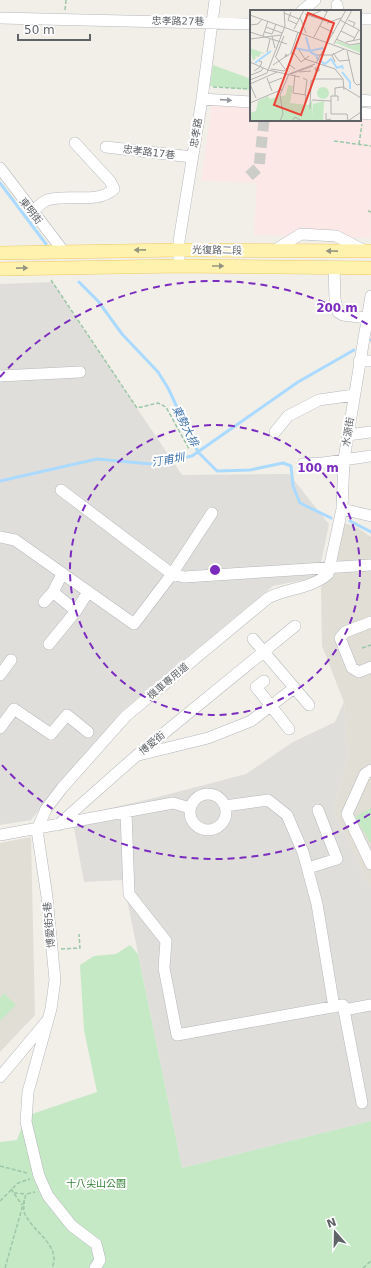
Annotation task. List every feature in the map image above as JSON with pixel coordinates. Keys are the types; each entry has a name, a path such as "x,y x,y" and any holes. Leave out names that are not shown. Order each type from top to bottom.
{"main road":[{"name":"光復路二段","path":"0,253 179,250 368,251"},
{"name":"光復路二段","path":"44,268 179,266 371,268"},
{"path":"0,269 44,268"}],"street":[{"name":"忠孝路","path":"179,266 179,241 202,98 215,0"},
{"path":"303,10 314,0"},
{"name":"忠孝路27巷","path":"0,18 212,22 250,24"},
{"path":"361,19 371,18"},
{"path":"202,98 250,102"},
{"path":"361,100 371,101"},
{"path":"32,212 49,200 98,196 109,194 114,189 110,181 75,143"},
{"name":"忠孝路17巷","path":"106,147 192,157"},
{"name":"東明街","path":"0,168 32,212 64,252"},
{"path":"331,267 332,313"},
{"path":"331,267 338,312 342,315 367,318"},
{"name":"水源街","path":"329,569 342,508 344,459 359,361 371,296"},
{"path":"359,361 371,361"},
{"path":"0,376 80,372"},
{"path":"275,432 288,416 319,400 354,395"},
{"path":"348,434 371,432"},
{"path":"304,464 323,463 371,456"},
{"path":"61,490 172,574 184,577 329,569 371,565"},
{"path":"342,508 371,516"},
{"path":"0,537 15,540 134,624 172,574 212,513"},
{"name":"機車專用道","path":"37,830 46,809 62,788 126,716 268,598 275,594 320,581 328,574 329,569"},
{"path":"44,602 53,592 62,574"},
{"path":"53,592 76,611"},
{"path":"49,644 76,611 88,592"},
{"path":"371,622 345,632 340,638 352,668 359,672 371,667"},
{"name":"博愛街","path":"0,835 37,830 58,825 136,756 295,626"},
{"path":"252,639 309,704"},
{"path":"0,675 11,660"},
{"path":"264,681 256,686 289,729"},
{"path":"136,756 208,738 251,721 294,688"},
{"path":"0,728 14,709 51,734 67,715 88,732"},
{"path":"371,770 365,774 347,814 371,864"},
{"path":"206,794 217,797 224,806 225,817 218,827 206,830 200,829 191,820 190,808 196,799 206,794"},
{"path":"224,806 268,800 287,815 308,868 362,1103"},
{"path":"58,825 173,803 190,808"},
{"path":"308,868 337,859 318,810"},
{"path":"126,812 129,894 166,941 164,968 177,1035 339,1008 371,1005"},
{"name":"博愛街5巷","path":"37,830 47,897 55,980 52,1009 28,1092 26,1122 39,1176 45,1190 48,1196 72,1226 96,1244 100,1260 95,1268"},
{"name":"博愛街5巷","path":"0,1077 48,1020"}],"path":[{"path":"203,86 250,89"},
{"path":"359,144 365,114"},
{"path":"334,141 371,146"},
{"path":"44,268 137,408 158,403 166,407 189,449"},
{"path":"362,648 371,645"},
{"path":"58,950 80,948 79,934"},
{"path":"0,1166 39,1176"},
{"path":"0,1201 18,1183 39,1176"},
{"path":"11,1190 22,1205"},
{"path":"14,1193 26,1194 45,1190"},
{"path":"5,1268 26,1194"},
{"path":"24,1200 24,1212 47,1242 54,1256 52,1268"},
{"path":"363,1268 371,1261"}],"shaded area":[{"path":"212,104 250,107 250,121 361,121 361,117 371,118 370,238 254,235 257,183 201,181"},
{"path":"52,282 182,475 289,474 329,524 318,577 273,586 121,712 31,820 0,825 0,284"},
{"path":"342,522 358,528 371,537 371,888 333,810 348,756 344,702 322,646 321,587 328,580"},
{"path":"344,702 348,756 333,810 371,888 371,1121 182,1168 123,880 84,882 72,817 158,797 246,774 293,742 335,722"},
{"path":"31,837 35,1015 0,1052 0,843"}],"green space":[{"path":"213,65 250,79 250,90 210,86"},
{"path":"371,808 371,844 355,817"},
{"name":"十八尖山公園","path":"130,945 138,954 182,1168 371,1121 371,1268 0,1268 0,1142 17,1140 26,1116 97,1092 84,1030 80,965 94,956 116,954"},
{"path":"4,993 16,1005 0,1021 0,998"}],"waterway":[{"name":"東勢大排","path":"0,183 46,244"},
{"name":"東勢大排","path":"79,282 98,301 122,334 158,372 168,388 198,452 217,471 250,470 283,463 291,466 293,486 300,503 331,518"},
{"name":"汀甫圳","path":"0,481 97,459 151,464 192,456 298,382 354,350"},
{"name":"東勢大排","path":"350,521 371,532"}],"tunnel":[{"path":"249,176 259,167 264,121"}]}
